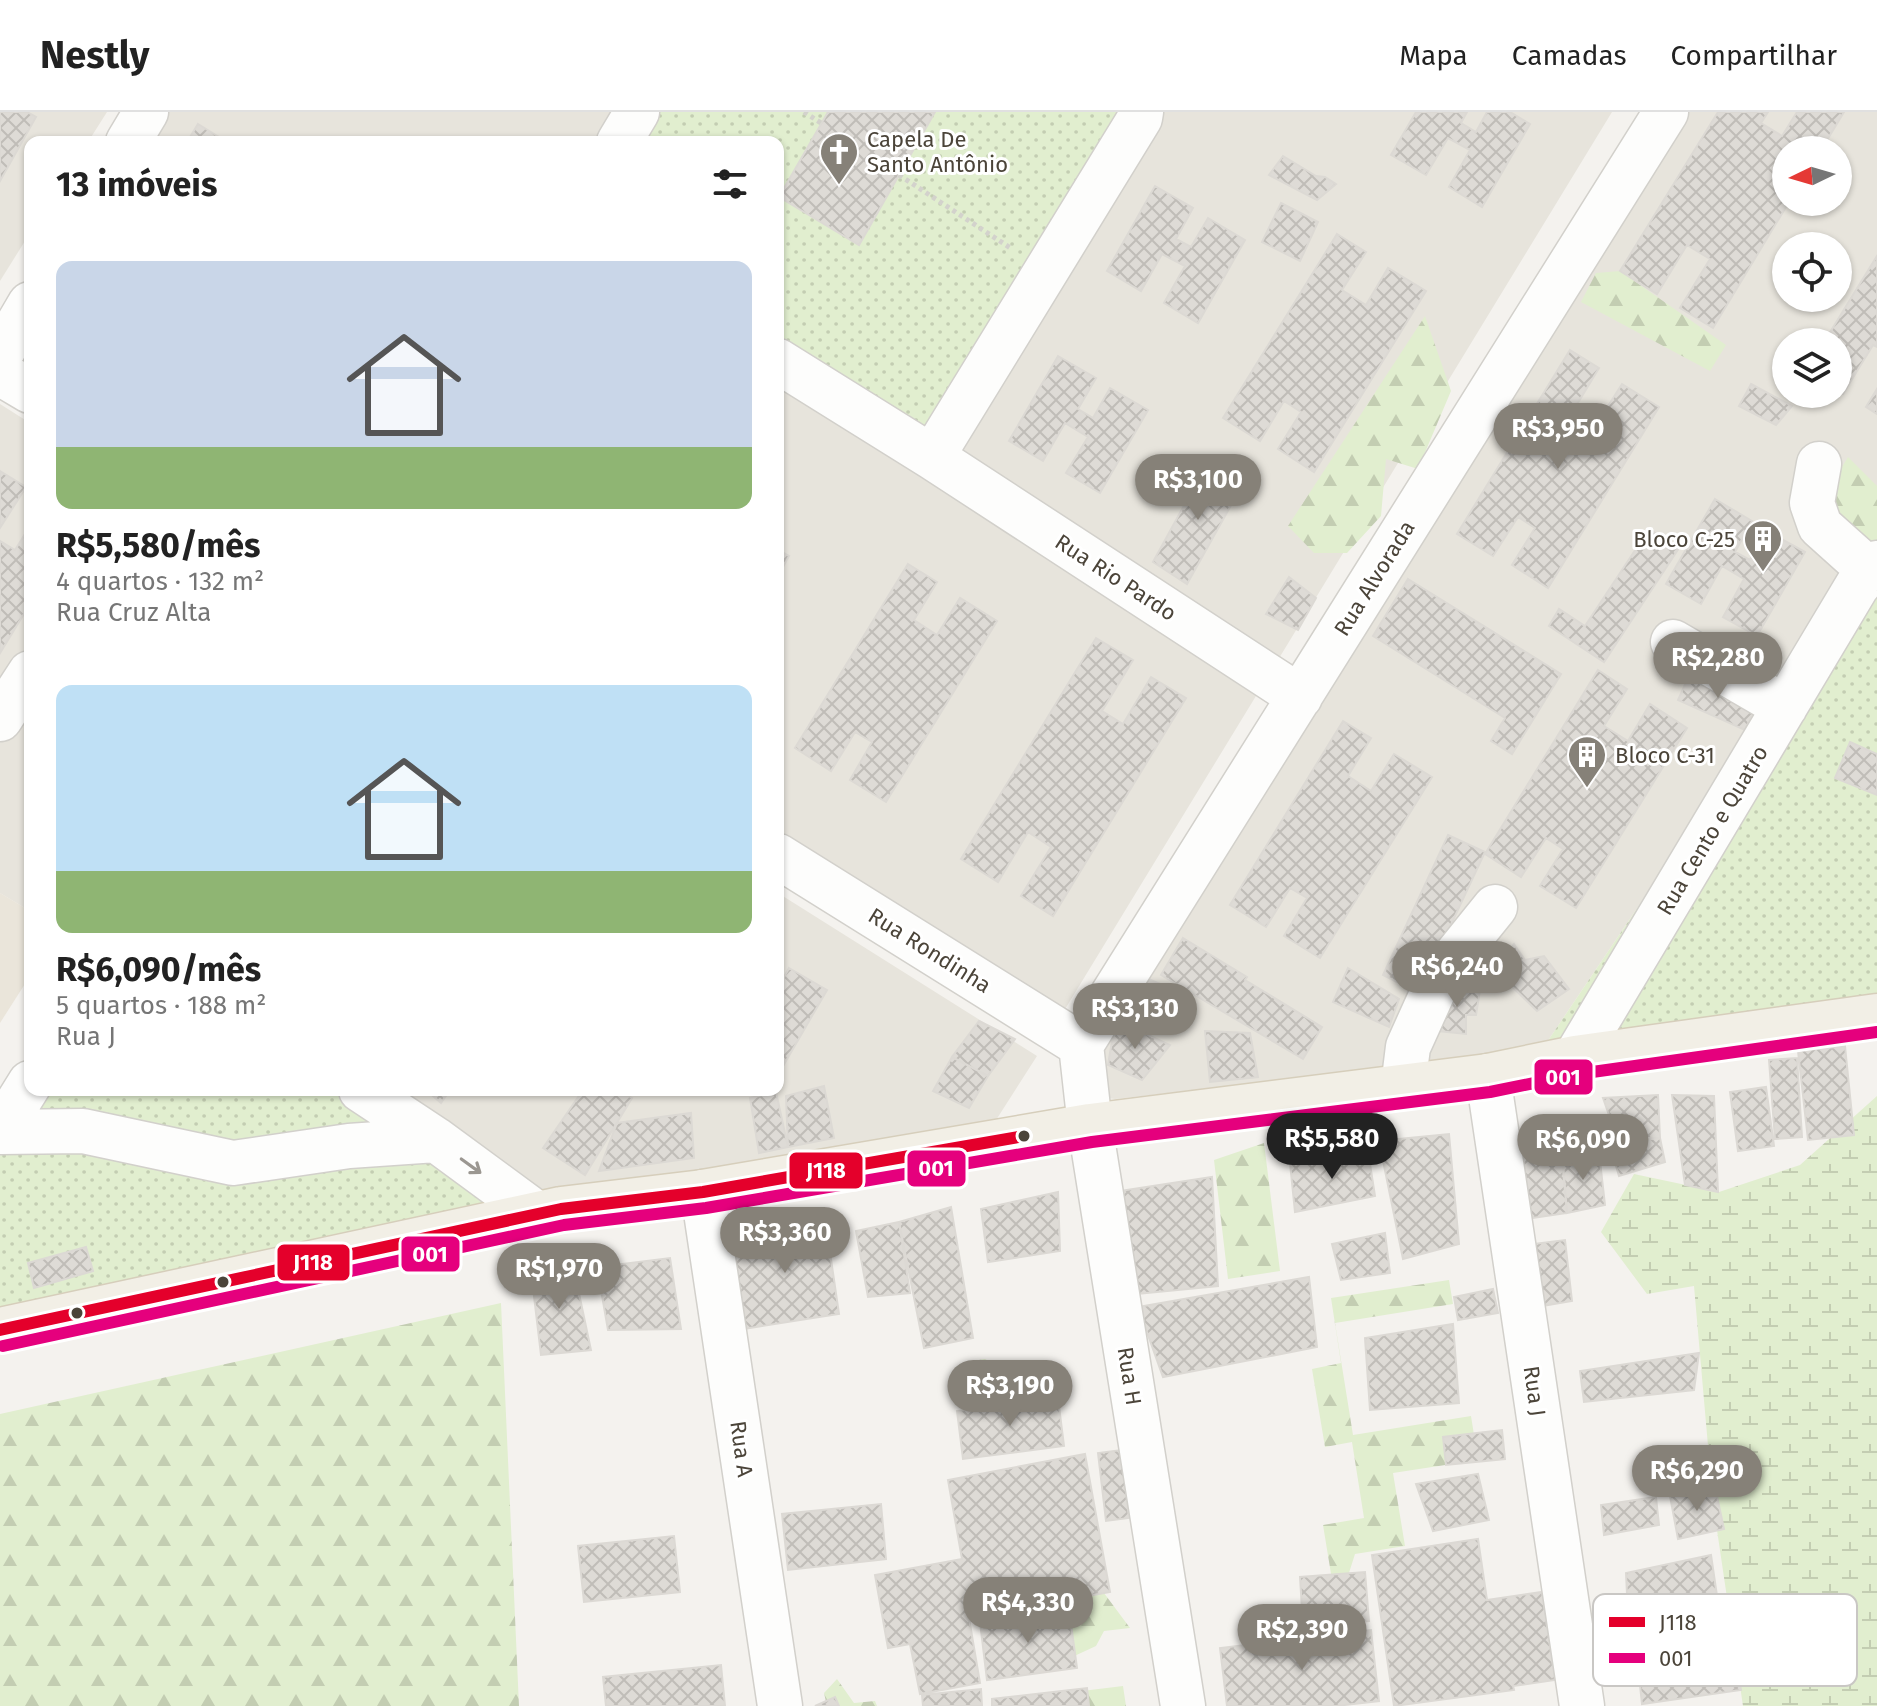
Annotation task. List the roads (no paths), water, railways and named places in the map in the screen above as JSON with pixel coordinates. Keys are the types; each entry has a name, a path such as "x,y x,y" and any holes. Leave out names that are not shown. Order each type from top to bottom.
{"main road":[{"path":"0,1330 537,1214 703,1192 1090,1126 1488,1076 1575,1058 1877,1016"}],"street":[{"path":"132,136 146,112"},
{"path":"623,136 637,112"},
{"path":"932,457 1141,112"},
{"name":"Rua Alvorada","path":"1081,1045 1666,112"},
{"path":"0,355 19,302"},
{"name":"Rua Rio Pardo","path":"784,365 932,457 1300,697"},
{"path":"0,373 24,387"},
{"path":"1819,464 1812,503 1820,526 1873,566"},
{"name":"Rua Cento e Quatro","path":"1575,1058 1873,566"},
{"path":"1673,642 1785,707"},
{"path":"0,719 24,682"},
{"name":"Rua Rondinha","path":"784,860 1081,1045"},
{"path":"1403,1087 1408,1047 1441,974 1495,907"},
{"name":"Rua H","path":"1081,1045 1090,1126 1183,1706"},
{"name":"Rua J","path":"1488,1076 1582,1706"},
{"path":"0,1131 24,1093"},
{"path":"370,1096 537,1214"},
{"path":"0,1131 83,1131 233,1163 349,1146 436,1140"},
{"name":"Rua A","path":"703,1192 780,1706"}],"place":[{"name":"Capela De Santo Antônio","path":"839,186"},
{"name":"Bloco C-25","path":"1763,573"},
{"name":"Bloco C-31","path":"1587,789"}]}
